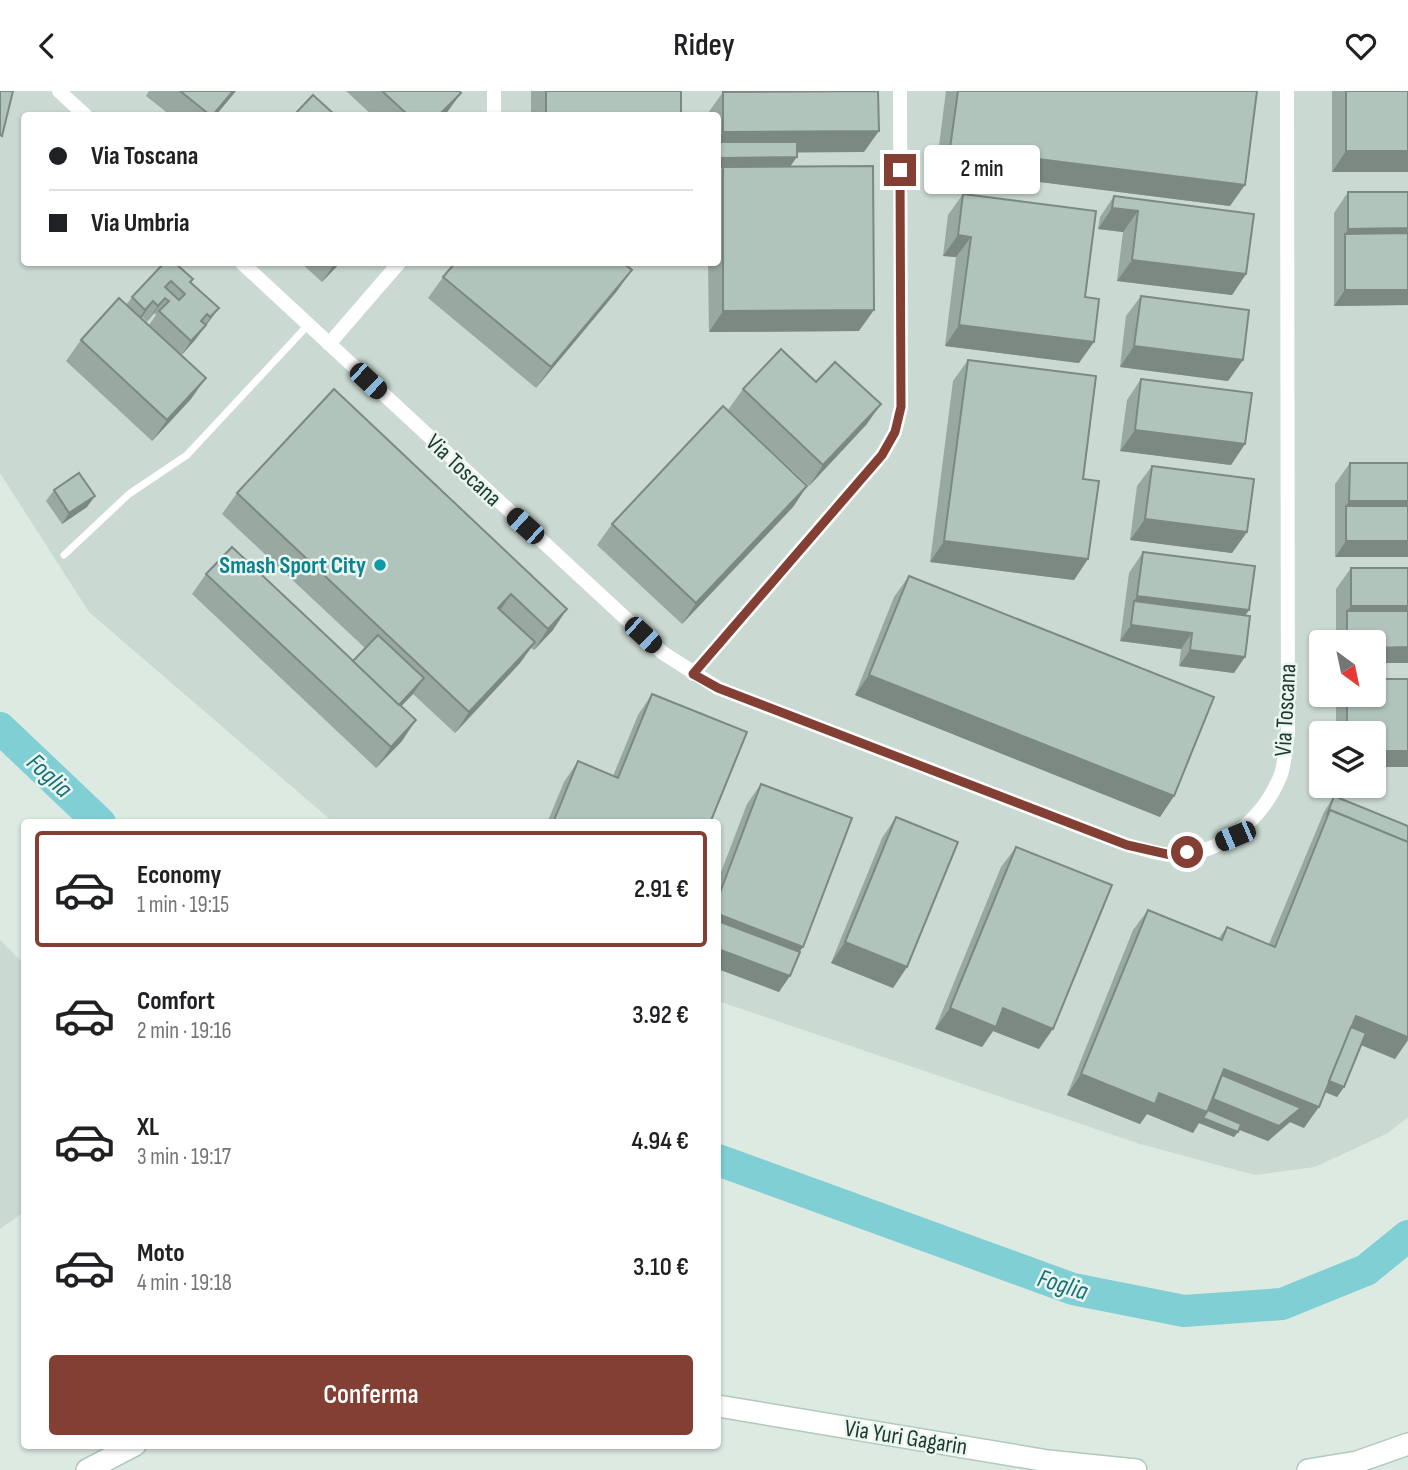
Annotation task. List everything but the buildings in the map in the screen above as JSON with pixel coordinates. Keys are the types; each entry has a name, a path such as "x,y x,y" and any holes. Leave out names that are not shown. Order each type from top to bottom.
{"main road":[{"name":"Via Yuri Gagarin","path":"721,1406 1048,1461 1136,1470"},
{"path":"1307,1470 1356,1462 1408,1444"},
{"path":"88,1470 127,1449"}],"street":[{"path":"59,91 82,112"},
{"path":"494,91 494,112"},
{"path":"693,674 882,455 895,432 901,407 900,91"},
{"name":"Via Toscana","path":"245,266 663,653 693,674 718,688 1127,845 1171,855 1203,850 1235,836 1263,809 1281,775 1288,734 1287,91"},
{"path":"329,344 396,266"}],"lane":[{"path":"64,555 129,494 187,454 308,325"}],"shaded area":[{"path":"0,91 1408,91 1408,1117 1388,1133 1315,1167 1255,1175 1140,1144 721,1002 721,819 330,819 89,612 0,473"},
{"path":"0,940 21,961 21,1214 0,1229"}],"waterway":[{"name":"Foglia","path":"0,728 96,819"},
{"name":"Foglia","path":"721,1161 1073,1289 1184,1311 1282,1304 1366,1270 1408,1236"}],"place":[{"name":"Smash Sport City","path":"380,565"}],"route":[{"path":"900,170 901,407 895,432 882,455 693,674 718,688 1127,845 1171,855 1187,852"}]}
